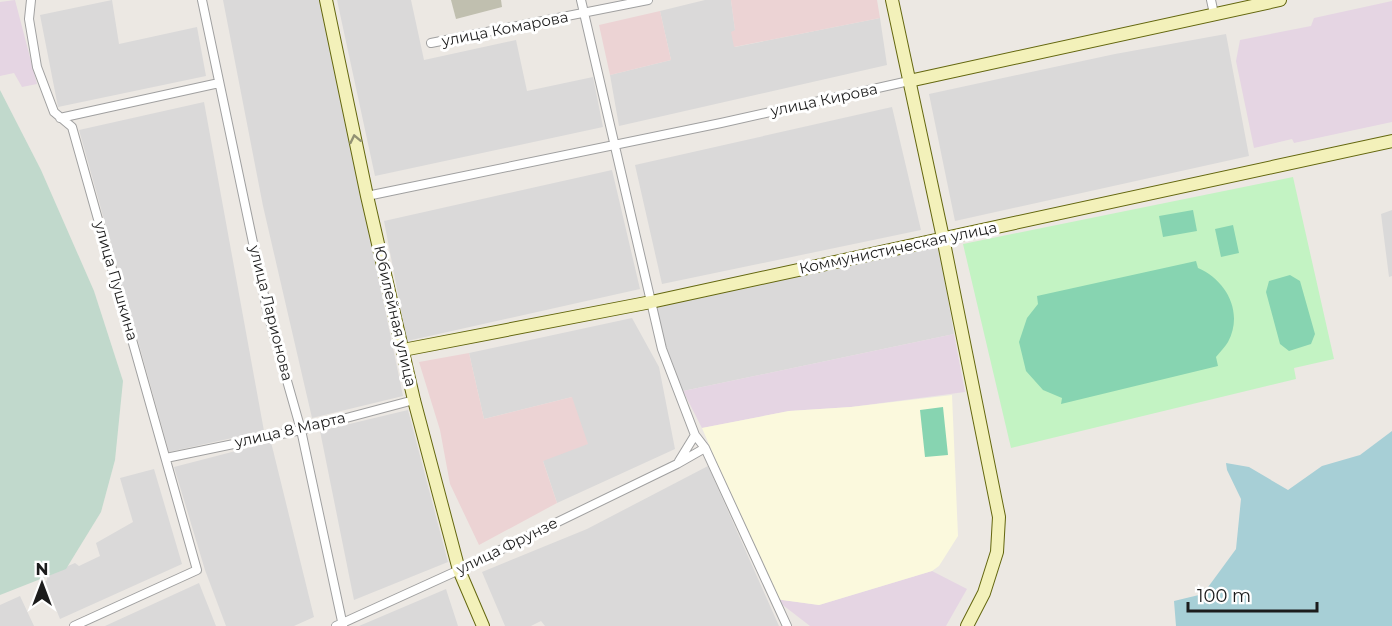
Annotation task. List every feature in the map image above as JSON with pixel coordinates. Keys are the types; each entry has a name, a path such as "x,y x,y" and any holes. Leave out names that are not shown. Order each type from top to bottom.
{"street":[{"name":"улица Пушкина","path":"31,0 29,19 37,67 54,112 72,127 197,570 74,626"},
{"name":"улица Ларионова","path":"202,0 268,314 301,430 341,625"},
{"name":"Юбилейная улица","path":"326,0 367,196 414,400 459,570 483,626"},
{"path":"581,0 662,349 695,435 705,448 787,626"},
{"name":"улица Комарова","path":"431,43 648,0"},
{"path":"892,0 999,517 997,552 984,592 967,626"},
{"path":"1211,0 1214,14"},
{"name":"улица Кирова","path":"367,196 615,145 1280,0"},
{"path":"60,118 219,83"},
{"name":"Коммунистическая улица","path":"403,350 651,302 1392,141"},
{"name":"улица 8 Марта","path":"166,458 301,430 414,400"},
{"path":"677,464 695,435"},
{"name":"улица Фрунзе","path":"341,625 677,464 705,448"}],"shaded area":[{"path":"15,0 37,84 22,87 14,73 0,76 0,2"},
{"path":"112,0 119,44 197,27 206,76 58,107 40,15"},
{"path":"223,0 321,0 403,396 312,418 263,206"},
{"path":"337,0 411,0 424,60 516,40 527,91 593,77 603,127 375,176"},
{"path":"451,0 501,0 502,7 456,19"},
{"path":"705,0 731,0 735,47 880,18 887,65 619,126 610,75 671,60 660,11"},
{"path":"731,0 877,0 880,18 734,47 731,32 735,30"},
{"path":"1392,1 1392,122 1294,143 1292,139 1254,148 1236,61 1240,40 1311,26 1314,18"},
{"path":"660,11 671,60 610,75 599,25"},
{"path":"1226,34 1249,156 955,221 929,94 1115,54"},
{"path":"204,102 264,431 169,452 79,130"},
{"path":"892,107 921,230 662,284 635,165"},
{"path":"612,170 640,289 407,341 384,221"},
{"path":"1392,210 1392,276 1389,277 1381,214"},
{"path":"931,245 940,251 954,334 683,391 665,351 654,304"},
{"path":"632,318 659,367 675,449 557,503 543,461 572,397 484,419 469,353"},
{"path":"954,334 965,392 851,407 789,411 702,428 683,391"},
{"path":"469,353 484,419 572,397 588,444 543,461 557,503 479,545 450,484 440,430 419,362"},
{"path":"952,395 958,536 939,566 932,571 819,605 775,599 702,428 789,411 851,407"},
{"path":"408,410 448,562 354,600 320,431"},
{"path":"271,442 314,617 294,626 226,626 205,570 174,467"},
{"path":"708,466 779,626 545,626 541,621 531,626 505,626 482,572 587,529"},
{"path":"154,469 182,564 60,619 45,582 47,575 75,563 79,566 100,556 96,543 133,522 120,478"},
{"path":"932,571 967,589 946,626 810,626 775,599 819,605"},
{"path":"199,583 216,626 105,626"},
{"path":"446,589 458,626 359,626"},
{"path":"20,596 34,626 0,626 0,605"}],"green space":[{"path":"0,90 41,170 94,291 123,381 115,460 101,512 66,569 0,595"},
{"path":"1293,177 1334,359 1294,368 1296,379 1011,448 963,244"},
{"path":"1193,210 1197,231 1163,237 1159,216"},
{"path":"1233,225 1239,253 1221,257 1215,229"},
{"path":"1196,261 1198,268 1217,280 1224,289 1233,309 1232,331 1228,342 1216,357 1218,366 1061,404 1062,398 1043,390 1026,371 1019,342 1027,318 1038,304 1037,296"},
{"path":"1290,275 1300,281 1315,334 1311,344 1289,351 1280,344 1266,292 1269,281"},
{"path":"943,407 948,455 925,457 920,410"}],"water":[{"path":"1392,431 1392,626 1176,626 1174,601 1203,594 1236,549 1241,499 1226,463 1249,467 1288,490 1322,466 1360,455"}]}
